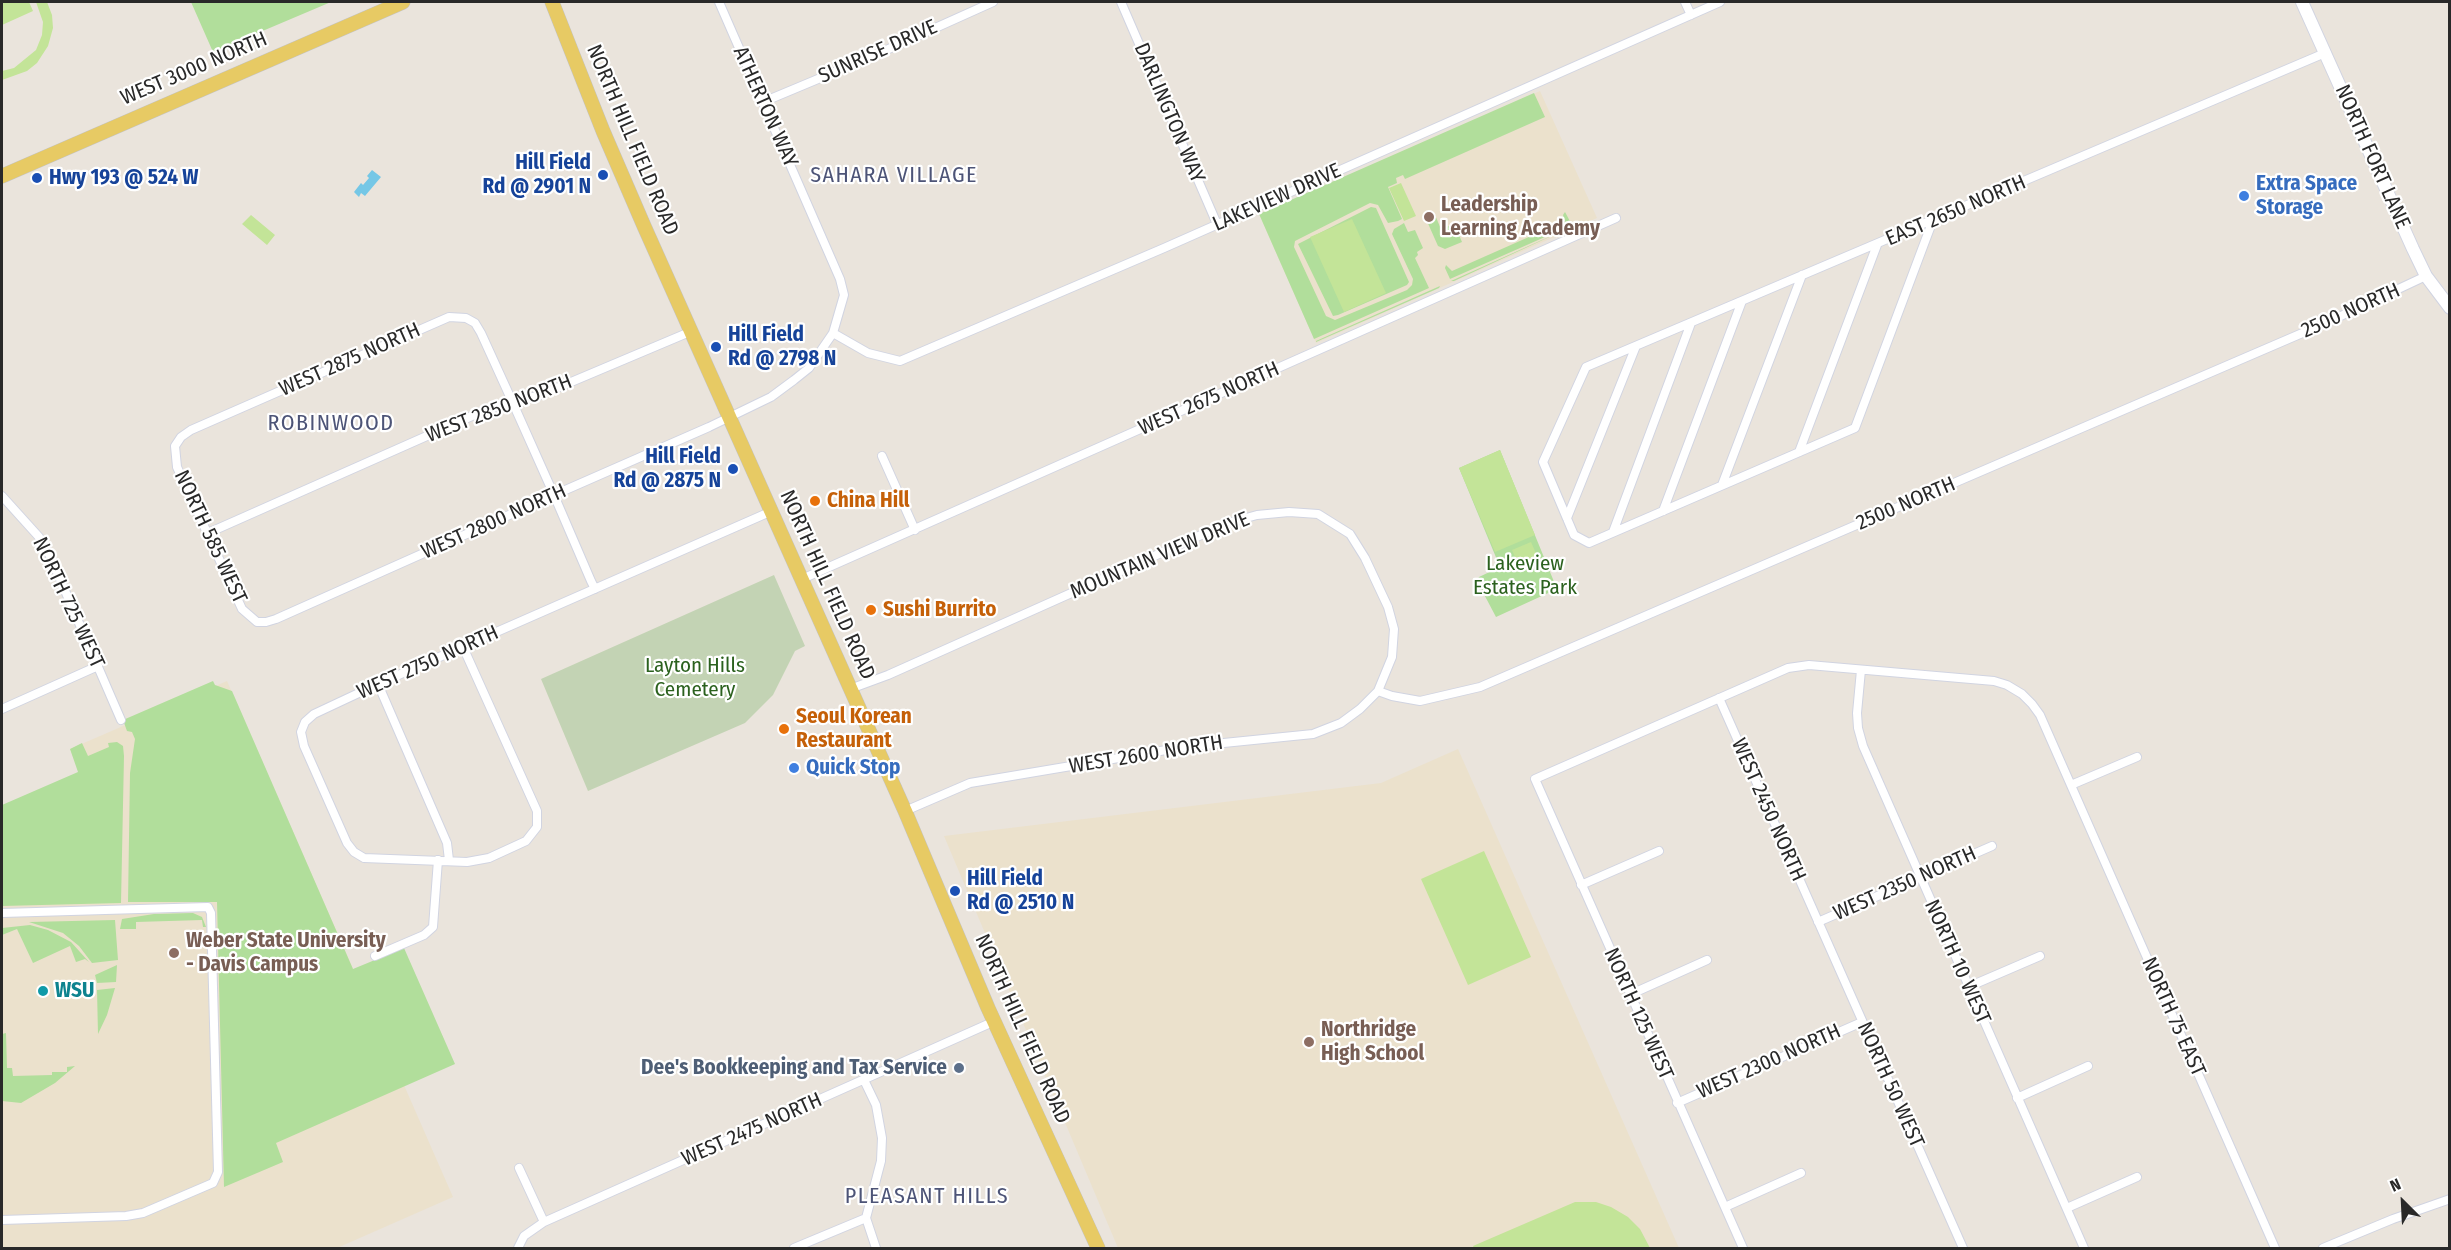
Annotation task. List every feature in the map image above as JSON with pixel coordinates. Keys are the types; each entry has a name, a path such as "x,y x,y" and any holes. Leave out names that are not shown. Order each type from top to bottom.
{"main road":[{"name":"WEST 3000 NORTH","path":"2,176 404,2"},
{"path":"539,2 558,17"},
{"name":"NORTH HILL FIELD ROAD","path":"552,2 603,131 905,811 939,895 1098,1248"},
{"path":"558,17 560,2"}],"street":[{"name":"ATHERTON WAY","path":"719,2 840,279"},
{"name":"SUNRISE DRIVE","path":"763,102 993,2"},
{"name":"DARLINGTON WAY","path":"1121,2 1217,224"},
{"path":"1685,2 1691,15"},
{"name":"LAKEVIEW DRIVE","path":"833,333 868,353 900,362 1720,2"},
{"name":"NORTH FORT LANE","path":"2302,2 2426,276 2450,308"},
{"name":"EAST 2650 NORTH","path":"1567,518 1543,462 1586,367 2325,53"},
{"name":"WEST 2675 NORTH","path":"801,579 1616,218"},
{"path":"1636,346 1567,518 1574,535 1589,543 1855,428 1933,220"},
{"path":"1799,452 1877,245"},
{"path":"1722,485 1802,275"},
{"name":"2500 NORTH","path":"1378,690 1392,696 1420,701 1480,687 2328,322 2426,276"},
{"name":"WEST 2800 NORTH","path":"258,622 276,619 771,397 809,368 833,333 844,295 840,279"},
{"path":"1663,511 1742,301"},
{"name":"WEST 2875 NORTH","path":"174,446 191,430 448,316 466,318 475,323 512,401"},
{"path":"1613,532 1691,323"},
{"name":"WEST 2850 NORTH","path":"208,533 481,412 512,401 538,396 692,331"},
{"path":"512,401 595,589"},
{"name":"NORTH 585 WEST","path":"174,446 177,467 242,609 258,622"},
{"path":"882,456 915,530"},
{"name":"NORTH 725 WEST","path":"2,496 39,537 50,556 121,720"},
{"name":"WEST 2750 NORTH","path":"463,647 537,811 537,826 526,842 489,858 467,862 364,858 354,852 347,843 304,746 301,732 305,722 314,714 378,684 772,511"},
{"name":"MOUNTAIN VIEW DRIVE","path":"850,689 888,675 1228,524 1257,515 1289,512 1318,514 1350,534 1365,558 1388,607 1394,629 1392,657 1378,690"},
{"path":"1719,698 1788,668 1809,665 1861,670"},
{"path":"2,709 98,666"},
{"name":"NORTH 75 EAST","path":"1861,670 1994,681 2007,685 2022,694 2040,715 2275,1248"},
{"name":"NORTH 10 WEST","path":"1861,670 1857,713 1863,746 2084,1248"},
{"path":"378,684 447,843 449,860"},
{"name":"WEST 2600 NORTH","path":"905,811 970,783 1184,747 1313,734 1341,723 1360,709 1378,690"},
{"name":"NORTH 125 WEST","path":"1719,698 1535,779 1743,1248"},
{"name":"WEST 2450 NORTH","path":"1719,698 1818,922"},
{"path":"2071,785 2137,757"},
{"name":"WEST 2350 NORTH","path":"1818,922 1992,846"},
{"path":"1581,885 1659,851"},
{"path":"375,956 424,935 433,927 438,860"},
{"path":"2,914 208,907 211,913 218,1172 213,1183 143,1213 126,1216 2,1220"},
{"name":"NORTH 50 WEST","path":"1818,922 1963,1248"},
{"path":"1968,987 2040,956"},
{"path":"1629,995 1707,960"},
{"name":"WEST 2475 NORTH","path":"518,1248 524,1236 544,1222 995,1021"},
{"name":"WEST 2300 NORTH","path":"1677,1103 1862,1022"},
{"path":"2017,1098 2088,1066"},
{"path":"864,1080 876,1105 882,1138 881,1161 866,1218 876,1248"},
{"path":"519,1168 544,1222"},
{"path":"1725,1207 1801,1173"},
{"path":"2067,1208 2137,1177"},
{"path":"2323,1248 2393,1219 2450,1199"},
{"path":"794,1248 866,1218"}],"shaded area":[{"name":"Leadership Learning Academy","path":"1540,91 1597,218 1316,343 1260,216"},
{"name":"Weber State University - Davis Campus","path":"227,681 453,1197 337,1248 2,1248 2,820 84,784 70,749"},
{"name":"Northridge High School","path":"1458,749 1679,1248 1118,1248 944,836 1381,783"}],"green space":[{"path":"2,2 29,2 33,11 2,25"},
{"path":"36,2 47,2 52,15 53,28 48,46 37,63 27,71 2,80 2,71 14,68 36,50 42,35 43,22"},
{"path":"191,2 331,2 213,52"},
{"path":"1534,93 1545,117 1405,179 1403,175 1396,178 1397,183 1388,187 1402,219 1388,223 1378,205 1370,203 1295,241 1294,247 1326,316 1335,320 1407,290 1412,285 1413,279 1392,234 1394,229 1404,223 1408,232 1415,230 1423,248 1417,252 1418,255 1415,258 1429,288 1314,339 1259,214"},
{"path":"1401,183 1416,216 1404,221 1389,188"},
{"path":"1371,207 1376,208 1409,282 1407,285 1333,316 1298,244"},
{"path":"1565,212 1572,225 1450,279 1446,265 1452,271 1565,221 1563,215"},
{"path":"251,215 275,235 267,245 242,224"},
{"path":"1435,215 1441,229 1449,226 1454,234 1459,235 1462,242 1445,249 1438,246 1426,219"},
{"path":"1352,219 1386,293 1344,312 1310,237"},
{"path":"1573,226 1454,281 1451,281"},
{"path":"1440,286 1439,288 1316,342 1316,341"},
{"name":"Lakeview Estates Park","path":"1500,450 1557,589 1496,617 1477,581 1479,577 1500,567 1459,468"},
{"path":"1500,450 1535,535 1495,552 1459,468"},
{"path":"1531,542 1538,558 1519,566 1512,550"},
{"name":"Layton Hills Cemetery","path":"774,575 805,646 795,651 773,695 745,723 588,791 541,679"},
{"path":"213,681 215,685 232,691 353,969 404,948 455,1064 276,1143 283,1162 224,1187 217,902 128,902 130,773 135,739 132,732 127,731 123,720"},
{"path":"117,742 123,746 124,756 121,903 2,906 2,805 78,772 70,749 82,743 88,756 109,747 108,743"},
{"path":"1484,851 1531,957 1468,985 1421,879"},
{"path":"193,913 202,917 206,927 203,927 202,920 136,922 136,929 120,929 122,919 154,914"},
{"path":"115,920 118,960 92,963 79,946 63,933 29,922"},
{"path":"30,925 48,930 71,942 89,962 85,959 76,962 70,946 33,963 17,929 2,935 2,928"},
{"path":"117,965 116,982 97,983 95,975"},
{"path":"115,988 107,1015 98,1034 97,990"},
{"path":"6,1033 7,1068 12,1068 13,1076 52,1075 52,1072 67,1072 67,1067 75,1066 55,1083 21,1103 2,1101 2,1034"},
{"path":"1575,1202 1596,1202 1611,1207 1628,1217 1640,1229 1650,1248 1474,1248 1473,1246"}],"water":[{"path":"372,170 381,177 365,196 361,193 359,197 354,192 361,183 363,185 369,178 367,176"}],"place":[{"name":"Hill Field Rd @ 2901 N","path":"603,175"},
{"name":"Hwy 193 @ 524 W","path":"37,178"},
{"name":"Extra Space Storage","path":"2244,196"},
{"name":"Leadership Learning Academy","path":"1429,217"},
{"name":"Hill Field Rd @ 2798 N","path":"716,347"},
{"name":"Hill Field Rd @ 2875 N","path":"733,469"},
{"name":"China Hill","path":"815,501"},
{"name":"Sushi Burrito","path":"871,610"},
{"name":"Seoul Korean Restaurant","path":"784,729"},
{"name":"Quick Stop","path":"794,768"},
{"name":"Hill Field Rd @ 2510 N","path":"955,891"},
{"name":"Weber State University - Davis Campus","path":"174,953"},
{"name":"WSU","path":"43,991"},
{"name":"Northridge High School","path":"1309,1042"},
{"name":"Dee's Bookkeeping and Tax Service","path":"959,1068"}],"district":[{"name":"SAHARA VILLAGE","path":"894,176"},
{"name":"ROBINWOOD","path":"331,424"},
{"name":"PLEASANT HILLS","path":"927,1197"}]}
